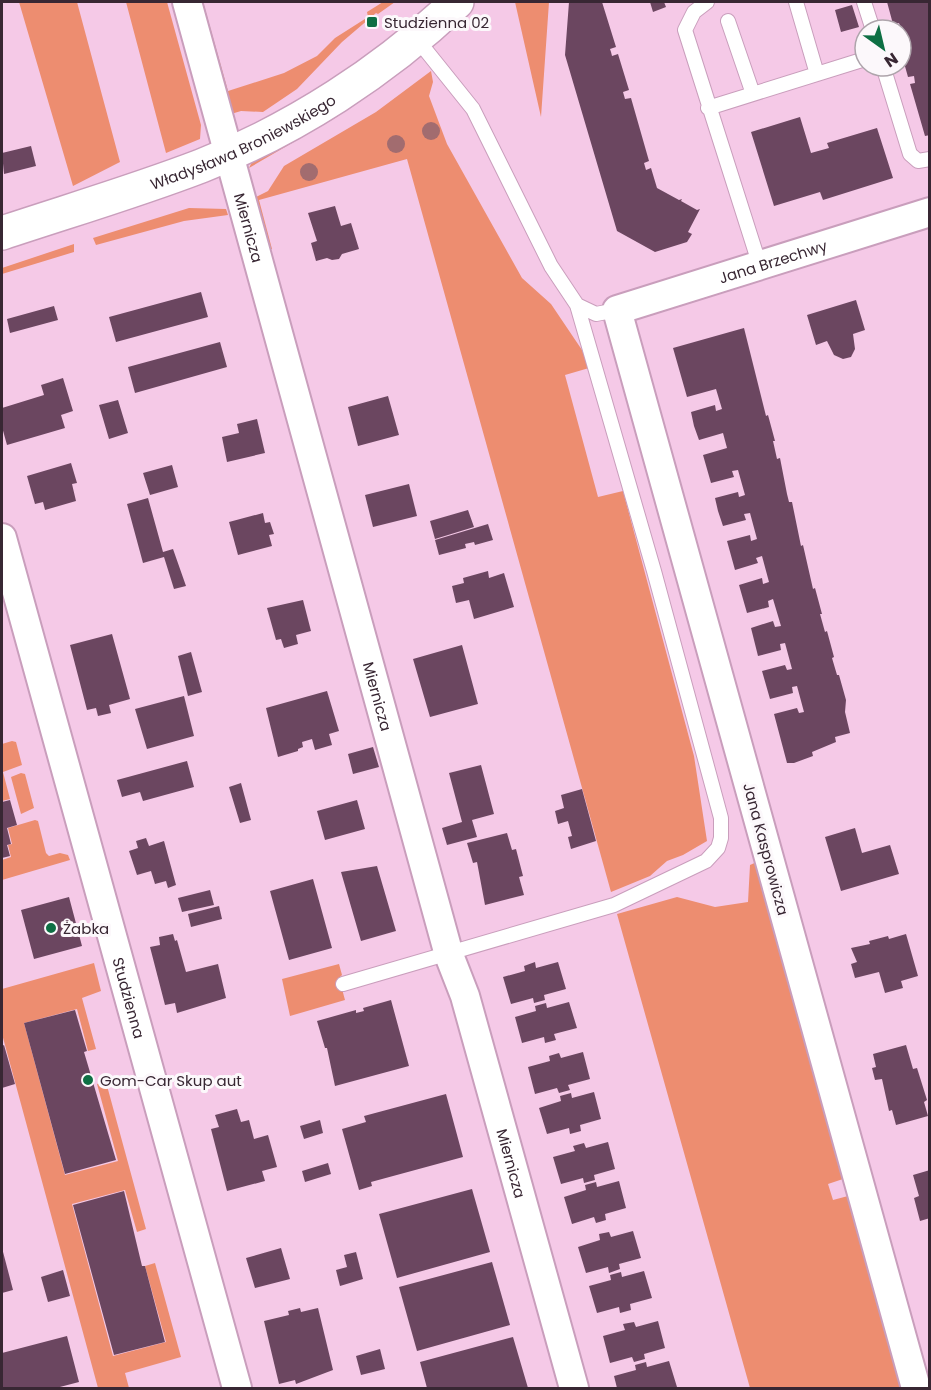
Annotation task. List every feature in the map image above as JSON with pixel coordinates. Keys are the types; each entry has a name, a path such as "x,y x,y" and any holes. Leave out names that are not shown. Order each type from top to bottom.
{"street":[{"name":"Miernicza","path":"187,2 449,955 465,996 574,1389"},
{"name":"Władysława Broniewskiego","path":"2,233 177,175 228,154 329,101 416,38 457,2"},
{"name":"Jana Brzechwy","path":"617,310 930,212"},
{"name":"Jana Kasprowicza","path":"617,310 916,1389"},
{"name":"Studzienna","path":"2,538 237,1389"}],"lane":[{"path":"707,2 694,12 685,30 760,266"},
{"path":"796,2 817,74"},
{"path":"864,2 869,18"},
{"path":"728,21 753,94"},
{"path":"343,984 449,955 614,905 706,861 718,848 721,838 721,818 654,571 577,305 551,266 473,109 416,38"},
{"path":"708,108 853,63"},
{"path":"887,78 910,154 918,161 930,159"},
{"path":"577,305 596,314 617,310"}],"shaded area":[{"path":"19,2 77,2 120,162 73,186"},
{"path":"126,2 167,2 201,125 200,139 166,153"},
{"path":"197,2 203,2 228,91 284,73 317,56 335,38 368,17 367,12 383,2 395,2 378,14 376,13 342,42 297,89 263,112 241,111 231,114"},
{"path":"515,2 549,2 541,117"},
{"path":"412,64 335,118 249,168 253,160"},
{"path":"431,71 433,82 429,96 447,144 522,278 551,304 582,350 589,368 565,375 598,497 623,491 694,756 707,841 667,861 650,876 611,892 407,159 259,200 272,249 267,251 252,199 268,191 284,166 376,112"},
{"path":"189,208 226,209 228,215 184,221 96,245 93,238"},
{"path":"74,244 74,252 2,274 2,268"},
{"path":"16,742 22,765 3,772 10,799 2,801 2,744"},
{"path":"21,773 25,774 34,808 21,814 11,777"},
{"path":"38,821 46,853 49,856 60,853 68,855 70,860 2,880 2,860 11,857 8,845 12,844 8,828"},
{"path":"759,861 846,1175 843,1179 828,1184 833,1200 848,1196 853,1199 904,1388 750,1388 617,914 677,897 715,907 748,902 750,865"},
{"path":"94,963 101,991 82,998 96,1049 88,1051 77,1009 24,1023 65,1175 118,1161 97,1084 106,1082 146,1229 137,1232 125,1190 72,1204 113,1356 166,1342 145,1266 155,1263 181,1357 125,1373 129,1388 98,1388 2,1034 2,989"},
{"path":"339,964 342,975 339,978 345,1000 290,1016 282,979"}],"building":[{"path":"569,2 602,2 616,47 610,49 612,56 618,54 629,90 623,92 625,99 631,98 649,161 644,163 646,170 651,168 657,188 679,200 682,199 681,201 697,210 700,209 688,232 692,234 687,242 655,252 617,231 565,55"},
{"path":"650,2 664,2 666,7 653,12"},
{"path":"887,2 930,2 930,135 925,136 910,84 915,83 913,18 891,18"},
{"path":"852,5 856,18 853,18 853,29 841,32 835,10"},
{"path":"800,117 811,153 829,148 827,143 877,128 893,178 823,200 820,192 774,206 751,132"},
{"path":"31,146 36,166 4,174 2,153"},
{"path":"335,206 341,226 351,223 359,249 342,254 339,259 327,258 316,261 311,243 317,241 308,213"},
{"path":"201,292 208,317 116,342 109,317"},
{"path":"856,300 865,330 853,334 855,349 851,357 843,359 834,355 827,341 816,345 807,315"},
{"path":"54,306 58,320 10,333 7,319"},
{"path":"744,328 766,416 768,415 775,441 773,441 777,459 780,458 801,546 803,545 813,589 815,588 822,614 820,614 834,657 832,658 846,700 845,712 850,733 835,737 836,742 812,752 813,756 794,763 787,763 774,714 797,708 799,713 804,712 797,686 792,687 793,693 770,699 762,671 785,665 787,670 792,669 785,643 780,644 781,650 758,656 751,628 773,621 775,627 781,626 773,599 768,601 769,607 747,613 739,585 762,578 763,584 769,582 762,556 756,558 758,563 735,570 727,541 750,535 751,541 757,539 750,513 744,514 746,520 723,526 715,498 738,492 739,497 745,495 738,470 732,471 734,477 711,483 703,455 727,448 723,433 699,440 691,412 715,405 716,411 722,409 716,389 687,397 673,348"},
{"path":"220,342 227,367 135,393 128,367"},
{"path":"63,378 73,411 61,415 65,428 7,445 2,427 2,408 44,395 41,385"},
{"path":"388,396 399,435 358,446 348,407"},
{"path":"118,400 128,433 109,439 99,405"},
{"path":"257,419 265,453 227,462 222,437 239,433 237,424"},
{"path":"71,463 77,483 72,484 76,501 45,510 43,502 35,504 27,476"},
{"path":"172,465 178,487 150,495 143,473"},
{"path":"409,484 417,516 373,527 365,495"},
{"path":"148,498 163,552 173,549 186,586 174,589 164,557 143,563 127,504"},
{"path":"468,510 474,527 435,539 430,521"},
{"path":"263,513 265,523 270,522 274,534 269,535 272,546 238,555 229,522"},
{"path":"488,524 493,540 475,545 474,542 465,544 466,548 439,555 435,540"},
{"path":"488,571 489,578 504,573 514,607 474,619 469,600 456,603 452,586 464,583 463,578"},
{"path":"303,600 311,631 296,635 298,644 284,648 281,639 276,640 267,608"},
{"path":"112,634 130,699 109,705 111,713 98,716 96,708 87,710 70,645"},
{"path":"462,645 478,704 430,717 413,659"},
{"path":"191,652 202,692 188,696 178,656"},
{"path":"327,691 339,731 329,734 332,745 315,750 312,739 302,742 303,747 298,751 278,757 266,708"},
{"path":"184,696 194,736 147,749 135,709"},
{"path":"373,747 379,767 353,774 348,754"},
{"path":"187,761 194,787 143,801 140,792 122,797 117,780"},
{"path":"481,765 494,814 472,820 477,837 447,845 442,828 462,822 449,773"},
{"path":"241,783 251,820 240,823 229,787"},
{"path":"582,789 596,841 571,849 568,837 572,836 568,821 558,824 555,811 564,808 561,795"},
{"path":"10,800 17,825 7,828 11,844 7,845 10,856 2,858 2,802"},
{"path":"357,800 365,829 325,840 317,811"},
{"path":"855,828 862,853 890,845 899,874 841,891 825,837"},
{"path":"507,833 512,850 516,849 523,876 519,877 524,895 485,905 477,862 473,863 467,843"},
{"path":"146,838 149,846 164,841 176,885 168,888 166,881 155,884 151,871 137,875 129,851 138,848 136,841"},
{"path":"377,866 396,931 361,941 341,872"},
{"path":"313,879 332,948 289,960 270,891"},
{"path":"210,890 214,905 182,912 178,898"},
{"name":"Żabka","path":"69,897 82,946 34,959 21,910"},
{"path":"219,906 222,919 191,927 188,914"},
{"path":"173,934 175,941 177,940 186,972 218,964 226,998 177,1013 175,1003 165,1005 150,947 160,945 159,937"},
{"path":"906,934 918,976 901,981 903,988 885,993 879,972 855,978 851,964 857,962 851,948 870,944 869,941 888,936 889,939"},
{"path":"535,962 536,968 558,962 566,989 544,995 545,1000 534,1003 533,998 511,1004 503,977 525,971 524,966"},
{"path":"391,1000 409,1066 335,1086 327,1048 325,1048 317,1021 356,1010 356,1013 364,1011 363,1008"},
{"path":"569,1002 577,1028 554,1034 556,1040 545,1043 544,1037 522,1043 515,1017 536,1011 535,1006 546,1003 547,1008"},
{"path":"75,1010 87,1051 84,1052 116,1160 65,1174 24,1023"},
{"path":"4,1045 15,1084 2,1088 2,1046"},
{"path":"906,1045 913,1069 917,1068 927,1100 924,1102 928,1116 896,1125 892,1110 889,1111 882,1079 875,1080 872,1068 876,1067 873,1054"},
{"path":"583,1052 590,1079 568,1085 570,1090 559,1093 557,1088 535,1094 528,1067 550,1061 549,1056 559,1053 561,1058"},
{"path":"594,1092 601,1119 580,1125 581,1131 570,1134 569,1128 547,1134 539,1108 561,1101 560,1096 571,1093 572,1098"},
{"path":"446,1094 463,1157 371,1182 372,1186 359,1190 342,1129 366,1122 364,1116"},
{"path":"237,1109 241,1122 249,1120 254,1139 268,1135 277,1167 262,1171 265,1181 227,1191 211,1129 219,1127 215,1115"},
{"path":"320,1120 323,1133 304,1139 300,1126"},
{"path":"608,1142 615,1169 594,1175 595,1180 584,1183 583,1178 561,1184 553,1157 575,1151 573,1146 584,1143 586,1148"},
{"path":"328,1163 331,1174 305,1182 302,1171"},
{"path":"930,1170 930,1218 920,1221 914,1198 919,1196 913,1175"},
{"path":"619,1181 626,1208 605,1214 606,1220 596,1223 594,1217 572,1224 564,1197 586,1190 585,1185 596,1182 597,1187"},
{"path":"472,1189 490,1252 397,1278 379,1214"},
{"path":"124,1191 142,1266 145,1266 165,1342 114,1355 73,1205"},
{"path":"633,1231 641,1258 619,1264 620,1269 609,1273 608,1267 586,1273 578,1247 600,1240 599,1234 609,1232 611,1237"},
{"path":"2,1248 13,1290 2,1293"},
{"path":"281,1248 290,1279 255,1288 246,1258"},
{"path":"356,1252 363,1279 340,1286 336,1270 347,1267 344,1255"},
{"path":"492,1262 510,1325 417,1351 399,1287"},
{"path":"63,1270 70,1296 48,1302 41,1277"},
{"path":"644,1271 652,1298 630,1304 631,1310 620,1313 619,1307 597,1313 589,1286 611,1280 610,1275 621,1272 622,1277"},
{"path":"300,1308 301,1312 318,1308 333,1370 296,1384 295,1380 279,1384 264,1321 289,1315 288,1311"},
{"path":"658,1321 665,1348 644,1354 645,1359 634,1362 632,1357 610,1363 603,1336 625,1330 623,1324 634,1322 636,1327"},
{"path":"67,1336 79,1382 56,1388 2,1388 2,1353"},
{"path":"513,1337 528,1388 427,1388 420,1362"},
{"path":"380,1349 385,1369 361,1375 356,1356"},
{"path":"669,1361 677,1387 617,1388 614,1376 636,1370 635,1365 646,1362 647,1367"}],"place":[{"name":"Studzienna 02","path":"372,22"},
{"name":"Żabka","path":"51,928"},
{"name":"Gom-Car Skup aut","path":"88,1080"}]}
